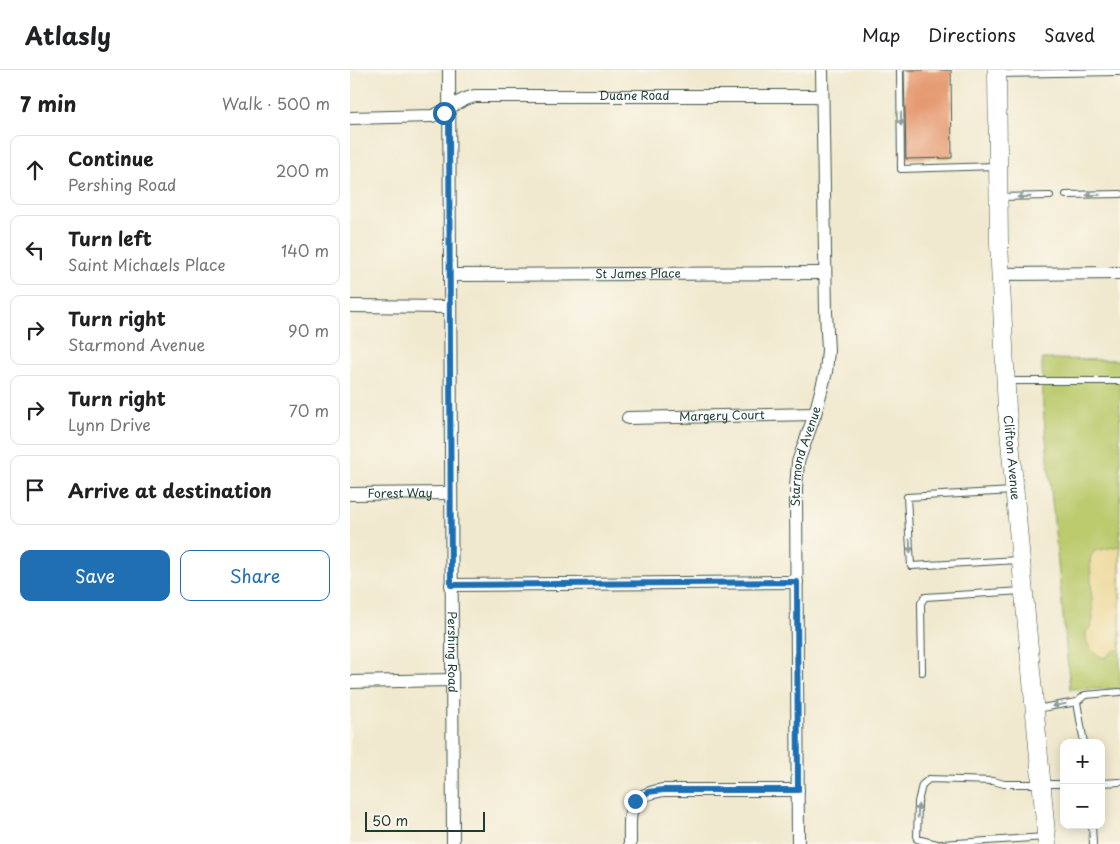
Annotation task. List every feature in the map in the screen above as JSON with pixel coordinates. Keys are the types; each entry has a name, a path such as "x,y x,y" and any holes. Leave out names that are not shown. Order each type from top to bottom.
{"main road":[{"name":"Clifton Avenue","path":"997,72 1005,380 1047,840"}],"street":[{"name":"Pershing Road","path":"449,70 453,844"},
{"name":"Starmond Avenue","path":"798,844 796,488 798,462 826,372 828,350 822,70"},
{"name":"Duane Road","path":"350,118 422,117 444,113 463,99 475,96 822,96"},
{"name":"St James Place","path":"450,275 825,273"},
{"path":"1001,274 1120,273"},
{"path":"350,306 450,307"},
{"name":"Margery Court","path":"628,418 814,414"},
{"name":"Forest Way","path":"350,494 451,494"},
{"path":"451,585 797,582"},
{"path":"350,682 451,680"},
{"path":"630,844 630,814 635,801 648,792 663,790 798,790"}],"lane":[{"path":"900,70 901,169 998,166"},
{"path":"997,72 1120,72"},
{"path":"1066,195 1120,194"},
{"path":"999,197 1050,196"},
{"path":"1005,380 1120,381"},
{"path":"1014,491 907,497 910,566 1020,560"},
{"path":"922,672 921,603 925,597 1023,591"},
{"path":"1034,709 1077,702 1085,695 1120,692"},
{"path":"1077,702 1083,739"},
{"path":"937,844 917,842 918,802 922,785 929,779 993,781 1004,784 1060,784"},
{"path":"1105,783 1120,782"},
{"path":"1092,829 1093,844"},
{"path":"942,844 1047,840"}],"green space":[{"path":"1042,359 1120,360 1120,689 1070,689 1043,407"}],"sand":[{"path":"1120,546 1120,650 1115,650 1105,658 1090,649 1086,637 1086,632 1093,621 1090,559 1095,551"}],"building":[{"path":"904,70 951,70 952,158 906,159"}],"route":[{"path":"444,113 449,109 451,585 797,582 798,790 663,790 648,792 635,801"}]}
